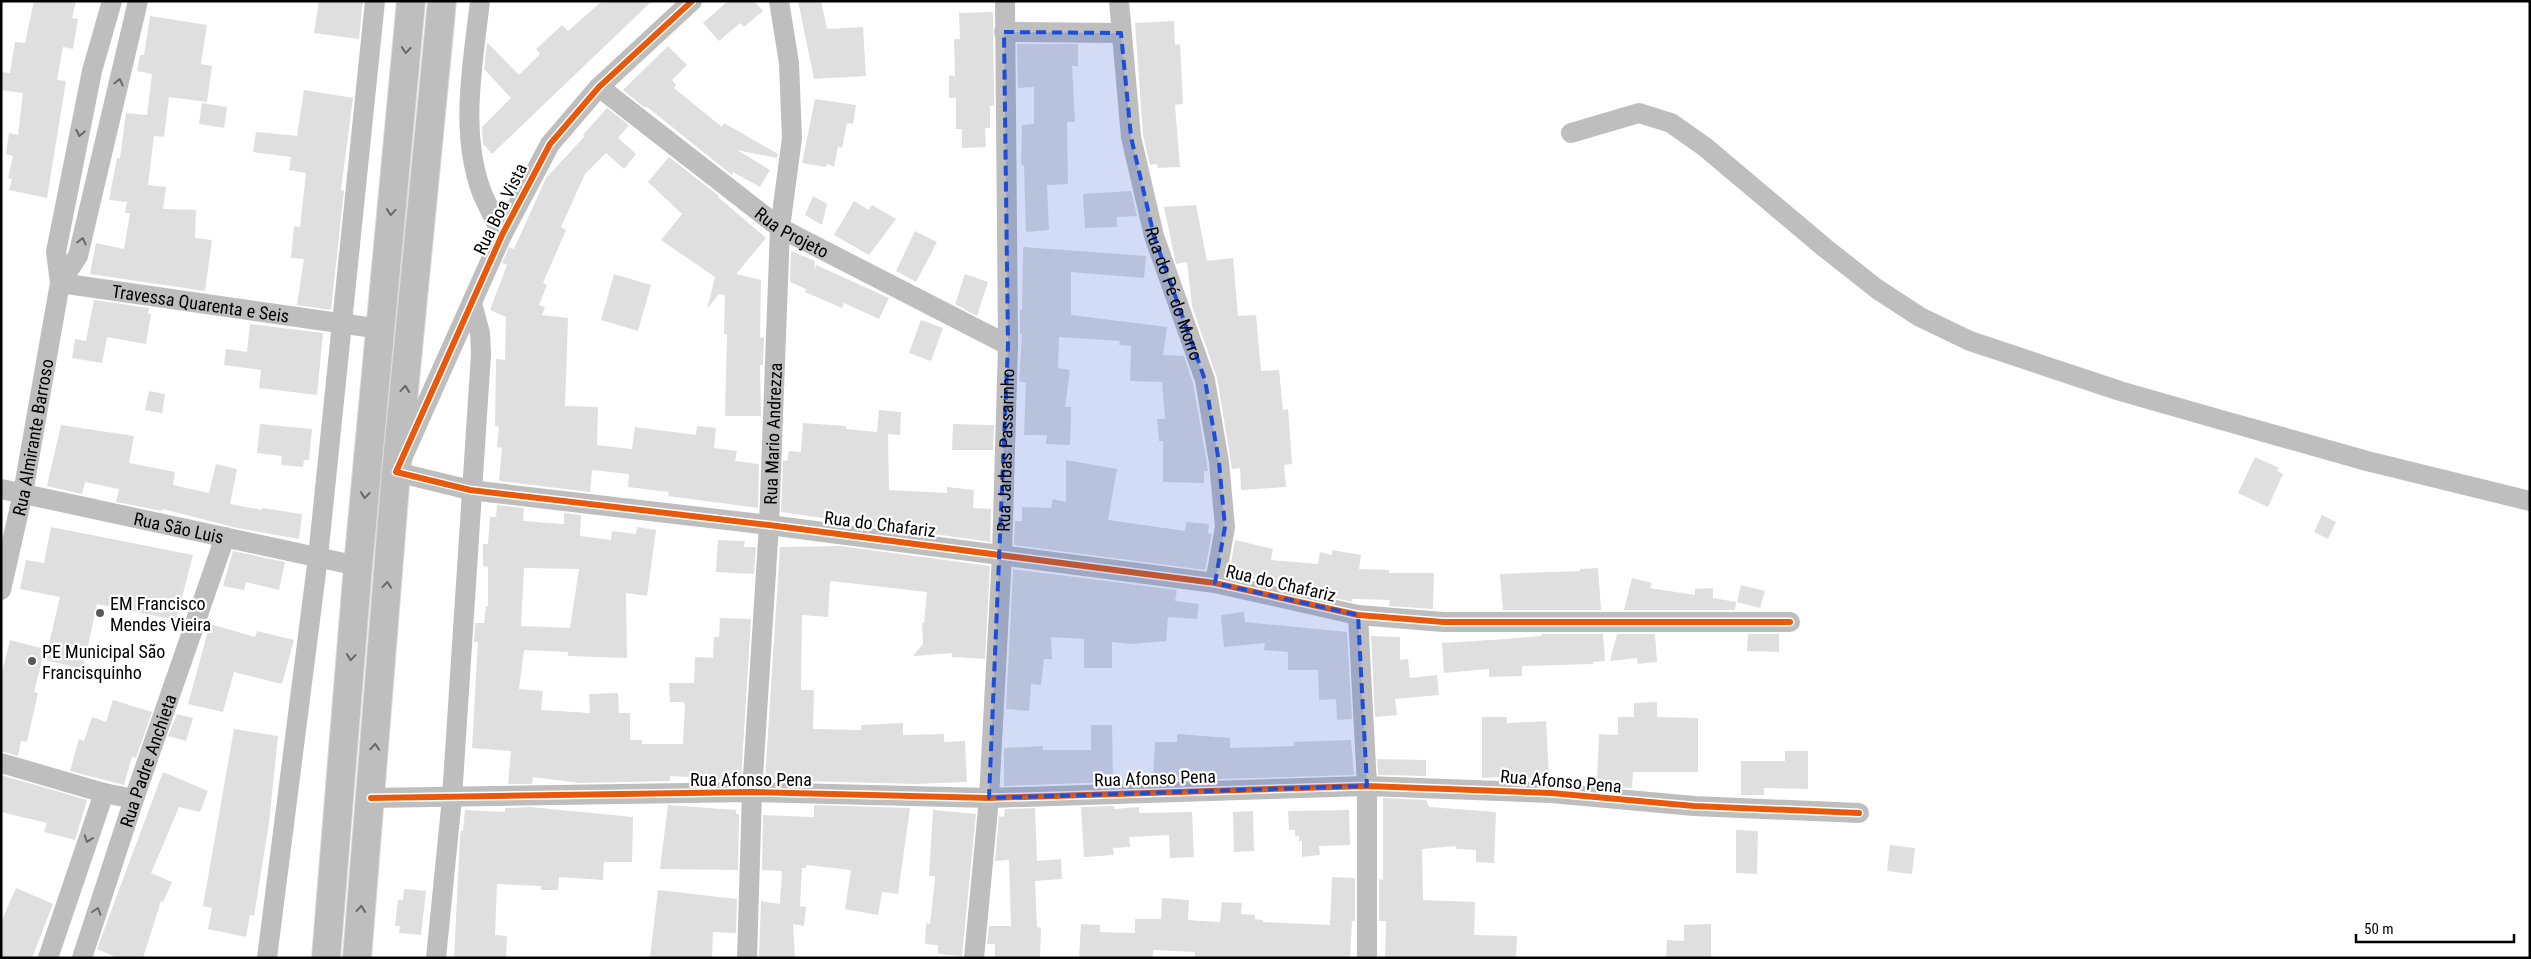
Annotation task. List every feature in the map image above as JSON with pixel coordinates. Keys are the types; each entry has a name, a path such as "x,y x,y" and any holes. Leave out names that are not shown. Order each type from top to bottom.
{"main road":[{"path":"326,958 358,566 410,1"},
{"path":"357,958 396,472 442,1"},
{"path":"368,466 396,472"},
{"path":"334,865 365,866"}],"street":[{"name":"Rua Almirante Barroso","path":"1,590 23,493 60,283 56,252 92,71 112,1"},
{"name":"Rua Almirante Barroso","path":"60,283 78,256 138,1"},
{"path":"267,958 318,557 375,1"},
{"path":"480,1 470,87 470,141 482,192 502,235"},
{"name":"Rua Mario Andrezza","path":"747,958 752,792 769,525 780,228 792,138 789,63 779,1"},
{"name":"Rua Jarbas Passarinho","path":"974,958 989,798 1002,556 1008,345 1005,1"},
{"name":"Rua do Pé do Morro","path":"1119,1 1133,146 1154,236 1205,380 1215,434 1225,527 1215,583"},
{"name":"Rua Boa Vista","path":"396,472 502,235 550,144 599,87 689,2"},
{"path":"1004,32 1121,33"},
{"name":"Rua Projeto","path":"599,87 780,228 1008,345"},
{"path":"1571,133 1639,113 1671,122 1705,147 1877,289 1920,317 1970,341 2120,391 2367,461 2530,501"},
{"name":"Travessa Quarenta e Seis","path":"60,283 341,325 381,329"},
{"path":"436,958 452,798 480,354 480,333 472,304"},
{"name":"Rua do Chafariz","path":"396,472 470,490 769,525 1215,583 1358,615 1443,622 1790,622"},
{"name":"Rua São Luis","path":"1,489 358,566"},
{"name":"Rua Padre Anchieta","path":"82,958 134,798 225,537"},
{"path":"1358,615 1367,786 1367,958"},
{"path":"1,763 104,793 134,798"},
{"name":"Rua Afonso Pena","path":"371,798 752,792 989,798 1367,786 1551,792 1694,806 1859,813"},
{"name":"Rua Padre Anchieta","path":"56,956 104,793"}],"highlighted area":[{"path":"1004,32 1121,33 1131,137 1154,236 1205,380 1219,462 1225,527 1215,583 1358,615 1367,786 989,798 1008,345"}],"building":[{"path":"34,1 76,1 72,18 78,19 73,49 63,47 57,80 66,81 47,198 9,190 12,179 8,178 13,156 6,154 9,133 18,135 23,93 1,90 1,72 10,73 15,42 25,43"},
{"path":"319,1 363,1 359,39 314,33"},
{"path":"602,1 652,1 492,154 483,144 482,127 511,98 484,69 487,42 519,75 540,54 536,49 562,25 568,31"},
{"path":"728,1 754,1 763,11 744,27 740,23 719,41 703,23"},
{"path":"798,1 821,1 827,29 863,27 866,76 814,79"},
{"path":"993,12 994,106 990,106 990,128 985,128 986,147 962,148 962,129 956,129 956,98 949,98 949,75 955,76 954,39 960,39 959,13"},
{"path":"150,16 207,25 201,64 212,66 207,102 169,97 164,137 154,136 148,185 166,187 163,209 196,210 195,238 212,240 205,291 90,274 96,243 124,249 130,213 125,213 127,202 109,200 117,158 120,158 126,113 147,115 152,74 137,71 140,55 144,55"},
{"path":"1174,21 1175,45 1180,44 1183,104 1175,105 1180,167 1158,168 1157,164 1150,165 1143,135 1135,23"},
{"path":"1017,44 1078,44 1078,66 1072,66 1075,122 1067,122 1068,184 1047,185 1049,230 1026,232 1024,166 1021,164 1022,125 1034,124 1034,87 1018,88"},
{"path":"668,46 687,65 672,80 676,85 674,88 722,127 724,123 778,154 777,158 737,150 770,170 760,187 733,172 732,175 646,106 645,108 623,90"},
{"path":"304,90 353,98 341,190 344,191 331,310 297,305 304,259 291,258 294,226 300,227 306,173 289,170 291,157 253,152 256,132 297,136"},
{"path":"815,99 856,105 853,124 847,123 842,148 838,147 834,167 828,164 825,167 802,163"},
{"path":"202,103 227,107 224,128 199,124"},
{"path":"607,108 629,125 618,138 636,154 624,169 606,153 585,174 561,227 566,230 543,283 547,285 539,305 545,307 542,315 568,318 565,406 598,407 597,445 632,449 635,427 696,435 697,426 716,428 714,448 737,451 735,461 759,464 758,508 668,496 669,492 628,487 629,474 592,470 590,492 499,481 502,448 497,447 499,427 495,426 496,359 505,360 506,317 490,310 507,265 502,263 509,247 514,249 546,178 585,136 583,135"},
{"path":"669,157 719,196 766,238 736,274 761,280 760,337 764,338 763,365 760,365 761,416 725,416 727,334 724,334 725,295 719,294 707,309 715,277 661,240 682,214 648,182"},
{"path":"1131,191 1137,216 1117,217 1117,227 1085,228 1083,194"},
{"path":"813,196 827,204 822,225 805,215"},
{"path":"854,201 869,210 872,205 896,219 869,255 834,235"},
{"path":"1196,205 1207,261 1233,258 1238,316 1256,315 1261,371 1279,370 1283,410 1288,409 1292,464 1284,465 1286,487 1241,490 1240,468 1232,469 1217,378 1192,306 1187,262 1176,264 1164,207"},
{"path":"915,231 937,242 916,282 896,271"},
{"path":"1023,247 1146,256 1144,278 1071,272 1071,315 1167,327 1163,355 1184,356 1193,383 1208,471 1204,471 1204,483 1163,482 1163,441 1159,441 1157,419 1165,419 1162,382 1130,381 1131,346 1119,345 1120,341 1059,337 1058,368 1070,370 1065,407 1071,407 1070,445 1046,444 1047,435 1024,435 1026,383 1019,381 1022,334 1020,334 1020,310 1022,310"},
{"path":"791,251 815,261 814,270 816,265 889,298 879,319 844,303 842,308 805,292 806,289 790,282"},
{"path":"614,274 651,285 638,331 601,320"},
{"path":"965,274 988,282 977,316 955,304"},
{"path":"94,300 149,308 148,314 151,314 146,344 107,337 102,363 72,358 75,339 86,341"},
{"path":"921,320 943,328 931,361 909,353"},
{"path":"250,324 323,333 317,395 259,388 261,370 224,365 226,349 247,352"},
{"path":"149,391 165,394 162,413 145,410"},
{"path":"879,410 901,412 900,435 888,434 889,490 947,493 947,487 974,490 973,508 991,509 990,542 781,512 783,460 787,461 789,451 801,452 803,423 846,426 846,429 877,432"},
{"path":"260,424 312,429 309,460 304,460 303,467 281,465 282,456 257,453"},
{"path":"953,424 994,425 993,450 952,450"},
{"path":"61,425 134,436 129,463 175,472 173,485 209,493 216,464 237,469 230,504 262,510 262,508 302,514 299,539 237,528 163,509 162,511 116,502 119,489 85,482 82,494 47,486"},
{"path":"2255,457 2279,468 2277,471 2283,474 2268,507 2238,493"},
{"path":"1066,460 1117,469 1108,520 1185,531 1186,522 1209,524 1208,533 1212,534 1205,570 1014,545 1015,521 1022,521 1022,507 1051,508 1053,499 1066,502"},
{"path":"497,505 524,508 523,521 564,524 564,513 581,515 580,536 611,540 612,531 636,534 637,527 656,530 647,596 626,593 627,658 568,656 568,652 524,650 519,689 543,691 541,710 590,713 589,694 618,693 619,713 630,713 630,740 642,740 642,744 683,744 685,704 683,702 670,702 669,683 694,683 695,657 713,658 714,637 719,637 720,618 751,619 741,780 670,776 670,781 579,783 533,777 532,784 508,784 511,751 472,748 478,642 474,642 475,623 484,623 486,606 488,606 488,567 483,566 483,544 488,544 490,517 496,517","holes":["524,568 579,569 570,628 521,626"]},
{"path":"2322,515 2336,522 2328,539 2314,532"},
{"path":"51,527 193,555 176,620 97,604 83,669 45,660 60,597 20,589 26,560 44,563"},
{"path":"718,540 745,541 744,547 756,547 754,574 716,572"},
{"path":"1235,540 1273,549 1271,560 1318,564 1320,552 1332,555 1332,550 1361,555 1359,569 1389,570 1389,573 1434,573 1433,609 1389,606 1390,600 1352,599 1352,602 1229,574"},
{"path":"840,546 990,566 985,659 952,657 952,653 913,656 923,644 922,623 924,623 927,592 830,581 828,617 802,615 801,690 814,690 813,729 861,730 861,725 903,723 903,735 944,734 944,742 965,741 967,782 916,784 765,780 780,547"},
{"path":"233,551 285,562 279,590 246,582 244,590 223,586"},
{"path":"1598,568 1601,610 1503,610 1500,574 1580,571 1580,569"},
{"path":"1013,569 1177,590 1175,601 1199,604 1197,619 1168,617 1166,641 1131,644 1112,642 1112,668 1084,668 1084,639 1051,637 1052,659 1044,659 1041,685 1031,684 1029,711 1006,709"},
{"path":"1632,578 1652,583 1650,588 1695,595 1695,589 1713,588 1713,598 1736,602 1735,610 1624,610"},
{"path":"1741,585 1765,591 1760,608 1737,602"},
{"path":"1244,612 1245,622 1347,632 1352,719 1337,720 1336,699 1319,700 1318,670 1288,670 1288,652 1264,650 1265,643 1224,647 1221,615"},
{"path":"210,624 255,637 257,631 294,640 282,684 234,672 223,712 188,704"},
{"path":"1541,634 1603,634 1605,661 1593,662 1593,664 1522,666 1522,676 1489,677 1489,669 1444,673 1442,643 1541,636"},
{"path":"1617,634 1655,634 1657,662 1638,664 1637,658 1610,661"},
{"path":"1748,634 1779,634 1779,652 1747,651"},
{"path":"1371,636 1400,637 1400,660 1408,659 1410,678 1437,675 1439,695 1395,699 1397,715 1375,717"},
{"path":"10,640 45,649 34,692 38,693 27,742 21,741 18,756 1,751 1,677"},
{"path":"113,700 152,712 136,758 132,757 124,785 70,771 79,739 84,741 92,717 106,722"},
{"path":"1657,702 1657,717 1698,718 1698,772 1633,772 1632,788 1614,787 1614,781 1597,781 1599,734 1618,735 1618,717 1634,717 1634,703"},
{"path":"177,714 193,718 186,741 168,736"},
{"path":"1482,717 1507,717 1507,723 1546,721 1549,777 1515,779 1515,776 1482,778"},
{"path":"1091,725 1112,725 1113,782 1004,786 1004,748 1043,746 1043,750 1091,750"},
{"path":"234,729 278,736 269,823 254,916 250,915 246,937 208,929 212,908 203,906"},
{"path":"1177,734 1230,738 1230,748 1294,746 1294,742 1351,740 1354,775 1153,781 1155,742 1177,742"},
{"path":"1785,751 1808,751 1808,789 1764,788 1764,795 1741,795 1741,761 1785,761"},
{"path":"1377,759 1426,760 1426,776 1378,775"},
{"path":"163,772 208,791 200,812 179,807 151,873 172,882 163,902 161,901 143,958 118,958 97,949"},
{"path":"1,775 87,800 75,840 44,832 47,823 1,812"},
{"path":"1383,798 1426,800 1429,807 1496,812 1494,863 1476,862 1476,850 1456,849 1456,846 1422,849 1423,900 1475,902 1474,935 1517,936 1516,958 1385,958 1386,921 1379,921 1379,879 1383,880"},
{"path":"668,805 736,810 736,814 739,814 738,870 660,869"},
{"path":"814,805 910,808 898,894 882,892 878,915 845,909 851,870 806,865 806,868 802,868 800,906 806,907 804,926 793,924 795,958 759,958 761,901 780,904 782,871 762,870 763,815 814,817"},
{"path":"1114,806 1114,809 1139,807 1139,813 1192,812 1194,857 1170,858 1169,835 1129,837 1130,847 1113,848 1114,855 1084,857 1081,807"},
{"path":"530,807 633,817 632,862 604,862 603,880 559,877 558,890 541,890 541,886 497,884 495,935 507,936 506,958 454,958 460,837 461,831 463,831 465,810 505,812 505,808"},
{"path":"1035,808 1037,861 1061,859 1062,879 1035,881 1037,927 1041,928 1040,958 995,958 995,944 987,944 989,926 1011,926 1009,860 995,861 999,816 1004,817 1005,809"},
{"path":"933,810 976,814 962,956 938,954 938,945 925,944 926,923 930,924 935,879 935,876 929,876"},
{"path":"1349,810 1350,845 1319,846 1320,855 1302,857 1302,841 1299,841 1299,836 1295,836 1295,830 1289,830 1288,811"},
{"path":"1253,811 1254,851 1234,852 1233,812"},
{"path":"1736,830 1758,831 1757,874 1736,873"},
{"path":"1890,845 1915,848 1912,874 1887,871"},
{"path":"1332,877 1355,878 1355,921 1352,921 1350,958 1195,958 1195,952 1153,950 1153,958 1079,958 1081,924 1100,925 1100,932 1135,933 1135,919 1161,919 1162,898 1189,900 1188,920 1220,922 1222,902 1242,903 1241,914 1255,915 1255,919 1263,920 1263,922 1330,925"},
{"path":"16,888 53,904 32,958 1,958 1,922"},
{"path":"404,889 426,891 421,935 399,933 400,926 395,926 398,900 403,900"},
{"path":"658,890 737,899 736,933 713,932 712,958 650,957"},
{"path":"1711,924 1711,958 1666,958 1667,940 1684,941 1684,925"}],"cycle path":[{"path":"692,1 599,87 550,144 502,235 396,472 470,490 769,525 1215,583 1358,615 1443,622 1790,622"},
{"path":"371,798 752,792 989,798 1367,786 1551,793 1694,806 1859,813"}],"place":[{"name":"EM Francisco Mendes Vieira","path":"100,613"},
{"name":"PE Municipal São Francisquinho","path":"32,661"}]}
